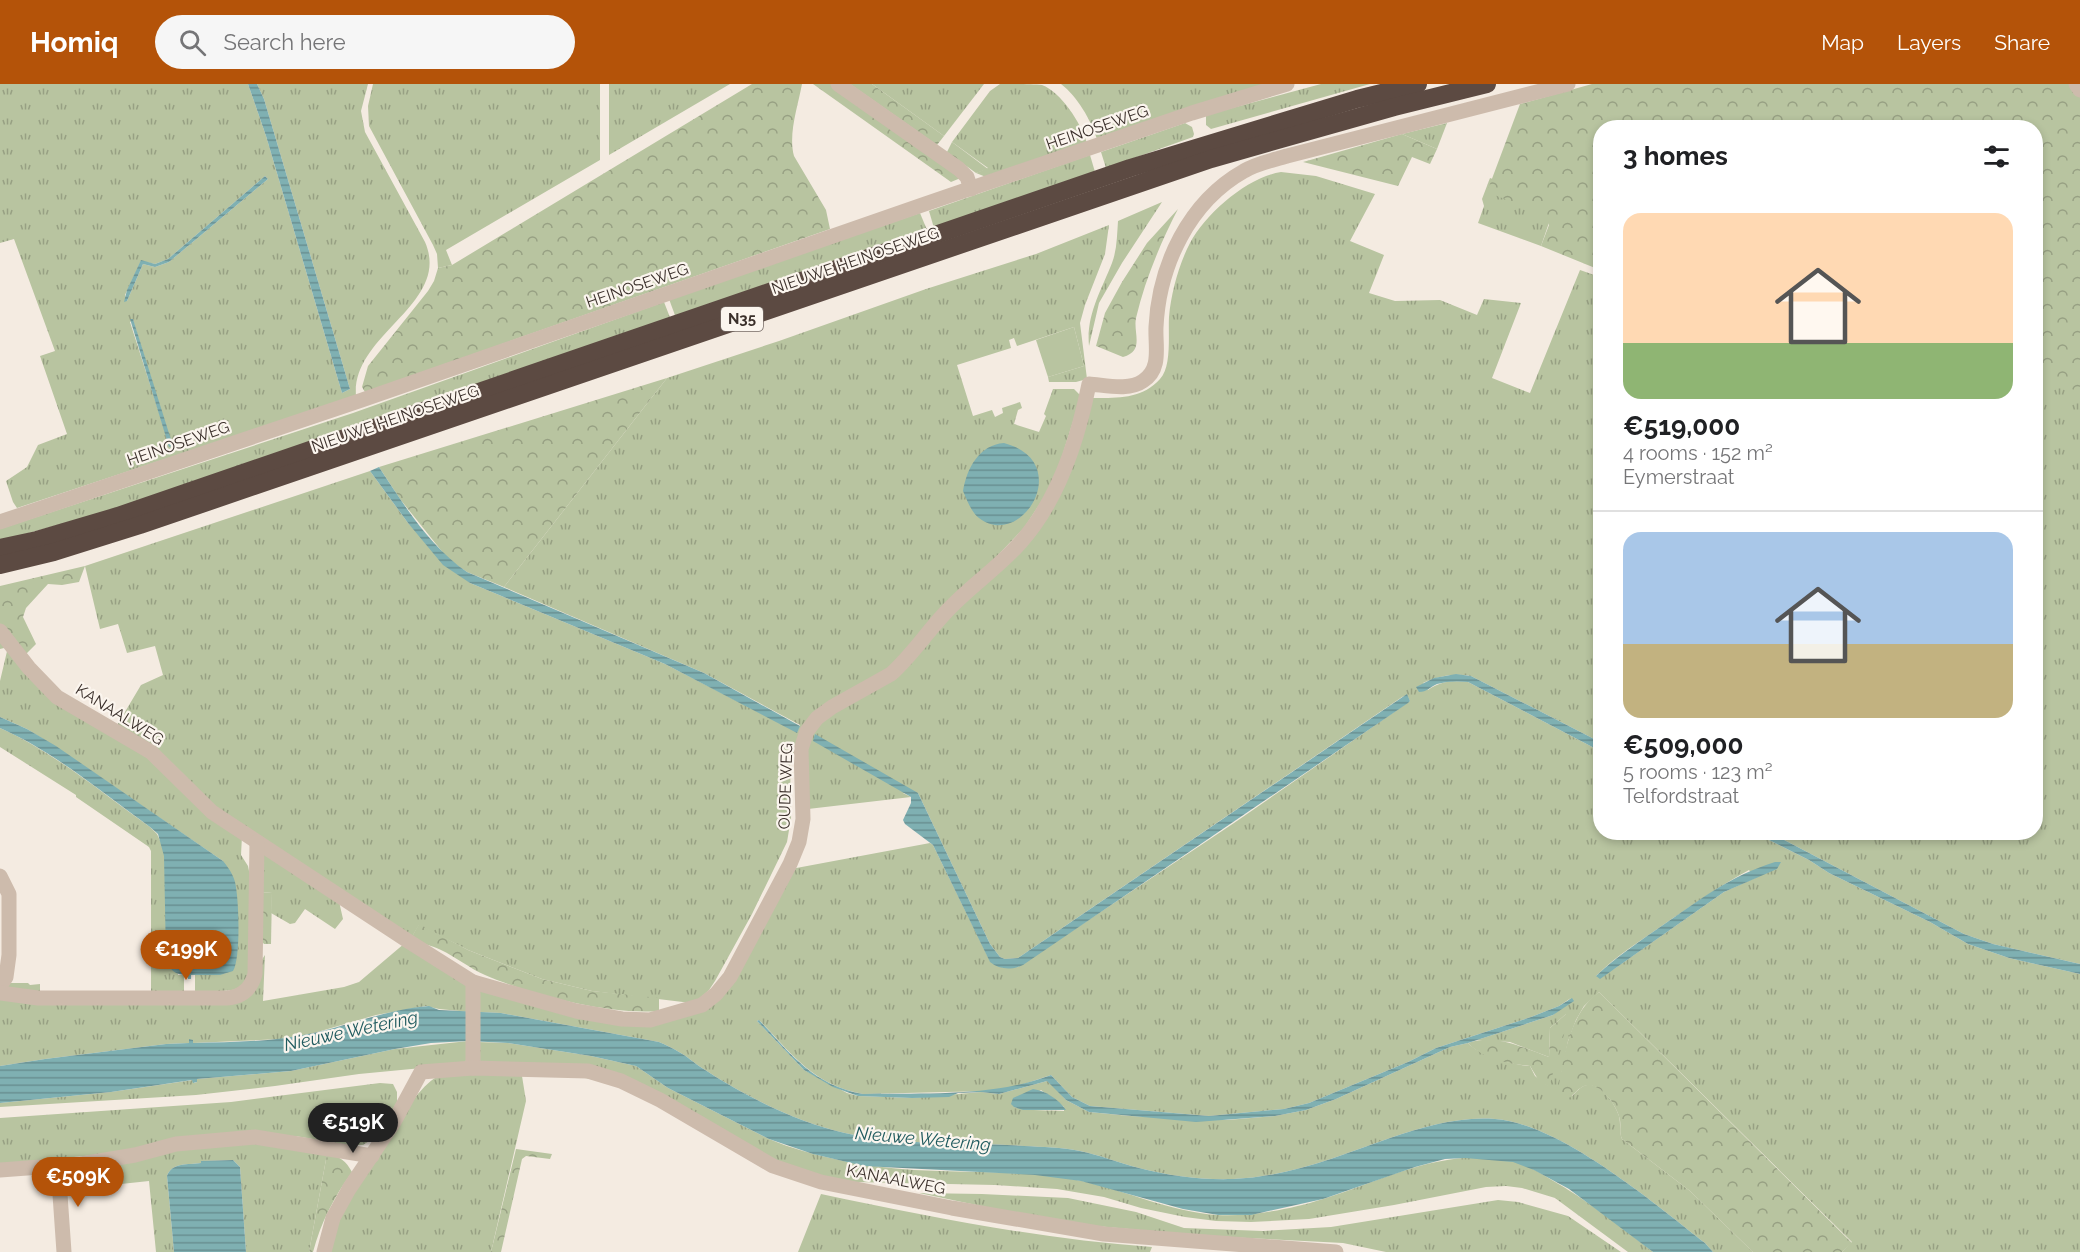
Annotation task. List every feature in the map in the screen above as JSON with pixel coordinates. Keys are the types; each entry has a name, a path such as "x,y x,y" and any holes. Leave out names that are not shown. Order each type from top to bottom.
{"highway":[{"name":"NIEUWE HEINOSEWEG","path":"0,548 37,540 118,516 1130,168 1357,99 1418,84"},
{"name":"NIEUWE HEINOSEWEG","path":"0,565 54,552 151,522 1211,159 1395,107 1487,84"}],"street":[{"path":"838,84 959,169 967,177 971,189"},
{"name":"HEINOSEWEG","path":"0,522 362,400 1192,113 1287,84"},
{"name":"OUDE WEG","path":"473,988 576,1011 640,1021 692,1009 715,996 730,977 800,842 803,819 801,749 807,731 824,712 891,674 945,613 1019,545 1033,528 1057,487 1085,404 1089,384 1133,385 1143,382 1150,375 1157,359 1156,327 1160,294 1168,264 1180,237 1200,208 1223,186 1246,170 1353,138 1568,84"},
{"path":"2076,84 2080,90"},
{"name":"KANAALWEG","path":"0,631 29,668 57,697 151,752 212,812 408,941 473,988"},
{"path":"0,993 38,998 227,998 243,993 251,985 255,974 257,842"},
{"path":"0,876 9,894 9,955 6,977 0,986"},
{"path":"473,988 473,1062"},
{"name":"KANAALWEG","path":"372,1156 428,1072 473,1062 588,1071 604,1074 660,1101 772,1166 821,1182 952,1208 1104,1234 1336,1252"},
{"path":"0,1170 58,1166 135,1155 176,1144 255,1137 372,1156 349,1189 333,1218 324,1252"},
{"path":"58,1166 64,1252"}],"green space":[{"path":"0,84 248,84 266,136 342,393 350,389 264,99 257,84 368,84 361,111 365,132 425,242 430,264 425,284 414,302 368,354 359,374 356,396 17,508 6,481 27,467 38,445 67,434 40,356 55,351 14,239 0,243","holes":["265,176 268,179 169,262 155,267 143,264 127,301 125,295 141,261 155,264 168,259","133,320 172,446 170,447 130,322"]},
{"path":"373,84 600,84 600,160 446,250 452,265 438,268 437,254 433,245 369,126 368,106"},
{"path":"609,84 730,84 609,155"},
{"path":"752,84 802,84 793,129 792,147 794,156 826,210 830,229 365,392 362,387 368,366 428,291 438,268 452,265"},
{"path":"813,84 834,84 963,177 951,182"},
{"path":"850,84 872,84 944,136 937,145"},
{"path":"872,84 984,84 944,136"},
{"path":"1000,84 1042,85 1049,89 1069,109 1087,143 986,177 976,173 988,168 952,142 990,91"},
{"path":"1061,84 1271,84 1097,139 1083,109"},
{"path":"1321,84 1370,84 1211,129 1206,125 1206,115"},
{"path":"1592,84 2080,84 2080,391 2043,383 2043,120 1593,120 1593,267 1541,246 1549,225 1545,215 1487,192 1520,104"},
{"path":"1185,123 1192,127 1193,137 1106,168 1101,152"},
{"path":"1447,123 1437,149 1402,134"},
{"path":"1402,134 1437,149 1430,164 1412,157 1398,186 1303,162"},
{"path":"952,142 988,169 976,173 947,152"},
{"path":"1090,155 1095,172 934,228 929,211"},
{"path":"1281,172 1316,176 1375,194 1350,241 1384,255 1369,293 1395,301 1440,300 1477,315 1484,299 1521,303 1492,378 1530,393 1580,270 1593,275 1593,738 1471,676 1446,676 1423,683 1428,690 1447,682 1468,682 1593,747 1593,840 1769,840 1829,873 1930,922 1968,944 2009,958 2080,974 2080,1252 1842,1252 1852,1242 1599,992 1584,1006 1568,1041 1561,1075 1572,1096 1587,1085 1597,1087 1602,1091 1617,1111 1622,1139 1690,1191 1753,1252 1713,1252 1660,1207 1576,1149 1548,1134 1520,1124 1495,1119 1468,1119 1428,1126 1313,1164 1274,1174 1233,1179 1186,1177 1151,1171 1066,1149 912,1142 845,1133 808,1122 771,1107 659,1042 501,1013 477,1012 479,989 629,1023 712,1003 791,869 930,843 990,961 1004,968 1018,967 1234,823 1410,701 1407,695 1402,697 1018,958 1000,957 990,944 918,793 903,793 911,797 808,809 808,736 820,721 932,634 1016,551 1093,398 1137,394 1153,386 1160,379 1164,374 1168,358 1169,317 1174,289 1182,260 1190,243 1217,209 1255,181","holes":["1749,870 1755,878 1724,892 1614,969 1596,976 1637,943 1705,896","1571,998 1553,1015 1477,1040 1510,1042 1549,1057 1550,1028 1566,1014 1548,1086 1535,1076 1530,1066 1497,1059 1480,1052 1468,1043 1450,1047 1336,1099 1306,1110 1275,1116 1227,1120 1089,1112 1066,1100 1047,1081 999,1094 981,1092 912,1098 858,1096 847,1093 804,1070 757,1021 759,1020 793,1056 817,1076 846,1090 863,1094 990,1091 1018,1086 1051,1075 1072,1097 1090,1106 1209,1116 1284,1109 1309,1103 1436,1048 1531,1017 1559,1006","1041,1090 1064,1107 1064,1111 1014,1107"]},
{"path":"1490,178 1517,188 1552,214 1541,246 1478,223 1484,206 1482,199"},
{"path":"1162,202 1099,303 1089,346 1092,313 1114,258 1118,221"},
{"path":"1178,209 1148,276 1136,318 1137,341 1134,350 1123,357 1096,346 1105,313 1122,282 1147,243"},
{"path":"920,213 927,230 676,318 669,299"},
{"path":"1109,225 1105,254 1080,323 1087,379 1076,382 1049,382 1048,377 1084,366 1074,327 1017,346 1014,338 1009,340 1011,348 957,365 973,416 992,410 995,417 1003,413 1002,408 1020,402 1022,408 1018,410 1014,424 1039,432 1053,389 1074,389 1081,396 1054,482 1024,528 887,670 834,700 790,757 791,818 787,842 752,914 715,981 698,1000 691,1003 592,991 542,979 468,950 419,925 410,940 238,828 116,727 141,685 163,675 155,646 127,653 118,624 100,629 85,566 370,471 408,523 470,583 665,664 797,732 800,725 704,673 504,587 667,378 926,289 1036,254"},
{"path":"664,302 671,320 122,507 0,541 0,529 353,413"},
{"path":"1074,327 1084,366 1048,377 1036,340"},
{"path":"667,378 504,587 467,572 448,559 400,499 379,467"},
{"path":"2043,378 2080,386 2080,964 1993,944 1964,934 1784,840 2043,840"},
{"path":"85,566 79,582 62,585 48,584 26,608 23,617 36,644 25,655 0,625 0,586"},
{"path":"0,637 8,647 0,649"},
{"path":"8,647 24,668 132,743 242,836 241,855 248,866 253,891 251,974 241,989 195,994 195,975 227,973 223,861 56,747 27,729 0,717 0,681"},
{"path":"0,728 59,761 157,834 164,849 178,975 184,975 184,995 65,996 5,989 10,983 28,983 30,985 40,984 40,993 151,993 151,851 149,847 76,795 0,747"},
{"path":"262,853 338,897 343,919 335,929 305,909 295,923 290,924 271,913 272,893 261,892"},
{"path":"261,892 272,893 271,944 264,944 260,939"},
{"path":"419,924 468,950 542,979 592,991 659,998 659,1011 594,1007 524,990 479,972 437,948 410,940"},
{"path":"405,943 466,982 470,1012 426,1006 376,1015 307,1035 282,1039 193,1043 189,1040 189,1043 0,1066 0,999 234,1001 265,955 263,1001 344,987 359,982"},
{"path":"1599,992 1852,1243 1842,1252 1753,1252 1690,1191 1622,1139 1619,1115 1612,1102 1602,1091 1590,1085 1584,1086 1569,1098 1558,1092 1565,1051 1574,1024 1589,1001"},
{"path":"1566,1014 1569,1017 1549,1087 1539,1081 1530,1066 1489,1057 1468,1043 1478,1040 1499,1041 1549,1057 1550,1028"},
{"path":"468,1041 468,1057 464,1064 359,1074 196,1095 0,1107 0,1103 111,1092 193,1080 194,1083 197,1079 291,1071 395,1049"},
{"path":"477,1042 508,1043 591,1056 636,1066 668,1088 769,1139 821,1156 896,1169 1019,1173 1061,1177 1099,1185 1166,1206 1217,1215 1243,1215 1298,1206 1415,1167 1438,1162 1462,1158 1512,1161 1532,1168 1577,1196 1653,1252 1628,1252 1555,1198 1522,1188 1506,1186 1486,1187 1309,1219 1251,1222 1185,1217 1141,1208 1104,1197 1057,1189 995,1185 855,1182 793,1170 652,1089 480,1061"},
{"path":"480,1073 522,1076 526,1101 491,1252 329,1252 339,1222 356,1189 384,1142 414,1099 439,1076"},
{"path":"380,1083 393,1084 397,1092 397,1102 378,1135 363,1145 348,1145 295,1136 0,1164 0,1118 231,1102"},
{"path":"249,1142 327,1154 309,1252 246,1252 240,1167 233,1160 186,1164 177,1166 169,1172 167,1176 174,1252 156,1252 149,1181 65,1190 66,1176 69,1172 177,1149"},
{"path":"516,1149 552,1154 550,1159 526,1156 522,1159 501,1252 491,1252"},
{"path":"327,1154 342,1160 352,1172 329,1210 313,1252 309,1252"},
{"path":"919,1193 1068,1198 1136,1212 1184,1228 1263,1231 1331,1227 1498,1200 1518,1202 1568,1216 1621,1252 1386,1252 1343,1243 1206,1236 1063,1223"},
{"path":"821,1194 1027,1233 1152,1247 1150,1252 798,1252"}],"water":[{"path":"248,84 257,84 264,99 350,389 342,393 266,136"},
{"path":"265,176 268,179 169,262 155,267 143,264 127,301 124,302 141,260 155,264 168,259"},
{"path":"130,319 133,319 173,446 169,447"},
{"path":"1004,443 1025,453 1036,467 1039,484 1034,500 1024,514 1011,523 995,525 976,515 969,506 963,491 971,466 981,453"},
{"path":"379,467 429,537 453,562 467,572 704,673 800,726 797,733 665,664 470,583 443,565 408,523 370,471"},
{"path":"1456,674 1471,676 1593,738 1593,747 1468,682 1441,683 1419,692 1416,687 1434,678"},
{"path":"1407,694 1410,701 1408,703 1023,965 1015,968 1002,968 990,962 933,845 905,824 903,820 911,803 911,797 813,741 815,734 918,793 990,944 1000,957 1018,958"},
{"path":"0,717 56,746 223,861 234,879 238,901 238,941 236,964 233,971 220,975 191,975 191,979 188,979 188,975 176,973 171,969 166,958 164,856 158,834 58,760 0,728"},
{"path":"1769,840 1784,840 1964,934 1993,944 2080,964 2080,974 2009,958 1968,944 1930,922 1829,873"},
{"path":"1775,862 1781,862 1777,869 1724,892 1600,979 1596,976 1628,949 1703,897 1744,874"},
{"path":"1572,998 1574,1001 1553,1015 1450,1047 1336,1099 1306,1110 1275,1116 1196,1122 1089,1112 1066,1100 1047,1081 999,1094 958,1093 949,1097 912,1098 858,1096 833,1087 804,1070 757,1021 759,1020 793,1056 817,1076 845,1090 863,1094 983,1090 1029,1082 1051,1075 1072,1097 1090,1106 1209,1116 1284,1109 1309,1103 1436,1048 1531,1017"},
{"name":"Nieuwe Wetering","path":"429,1006 439,1010 501,1013 659,1042 735,1088 770,1106 808,1122 845,1133 912,1142 1066,1149 1151,1171 1186,1177 1233,1179 1274,1174 1442,1123 1468,1119 1495,1119 1520,1124 1548,1134 1576,1149 1660,1207 1713,1252 1653,1252 1569,1189 1534,1170 1513,1162 1465,1158 1445,1159 1323,1199 1251,1215 1218,1215 1183,1209 1081,1181 1035,1175 864,1166 813,1154 769,1139 668,1088 636,1066 591,1056 508,1043 468,1041 431,1043 291,1071 197,1079 197,1082 193,1083 192,1080 111,1092 0,1103 0,1066 189,1043 189,1039 193,1040 193,1043 280,1039 323,1031 383,1014"},
{"path":"1033,1089 1051,1096 1066,1110 1023,1110 1011,1104 1013,1098"},
{"path":"233,1160 240,1167 246,1252 174,1252 167,1176 169,1172 177,1166 201,1163 201,1161"}]}
